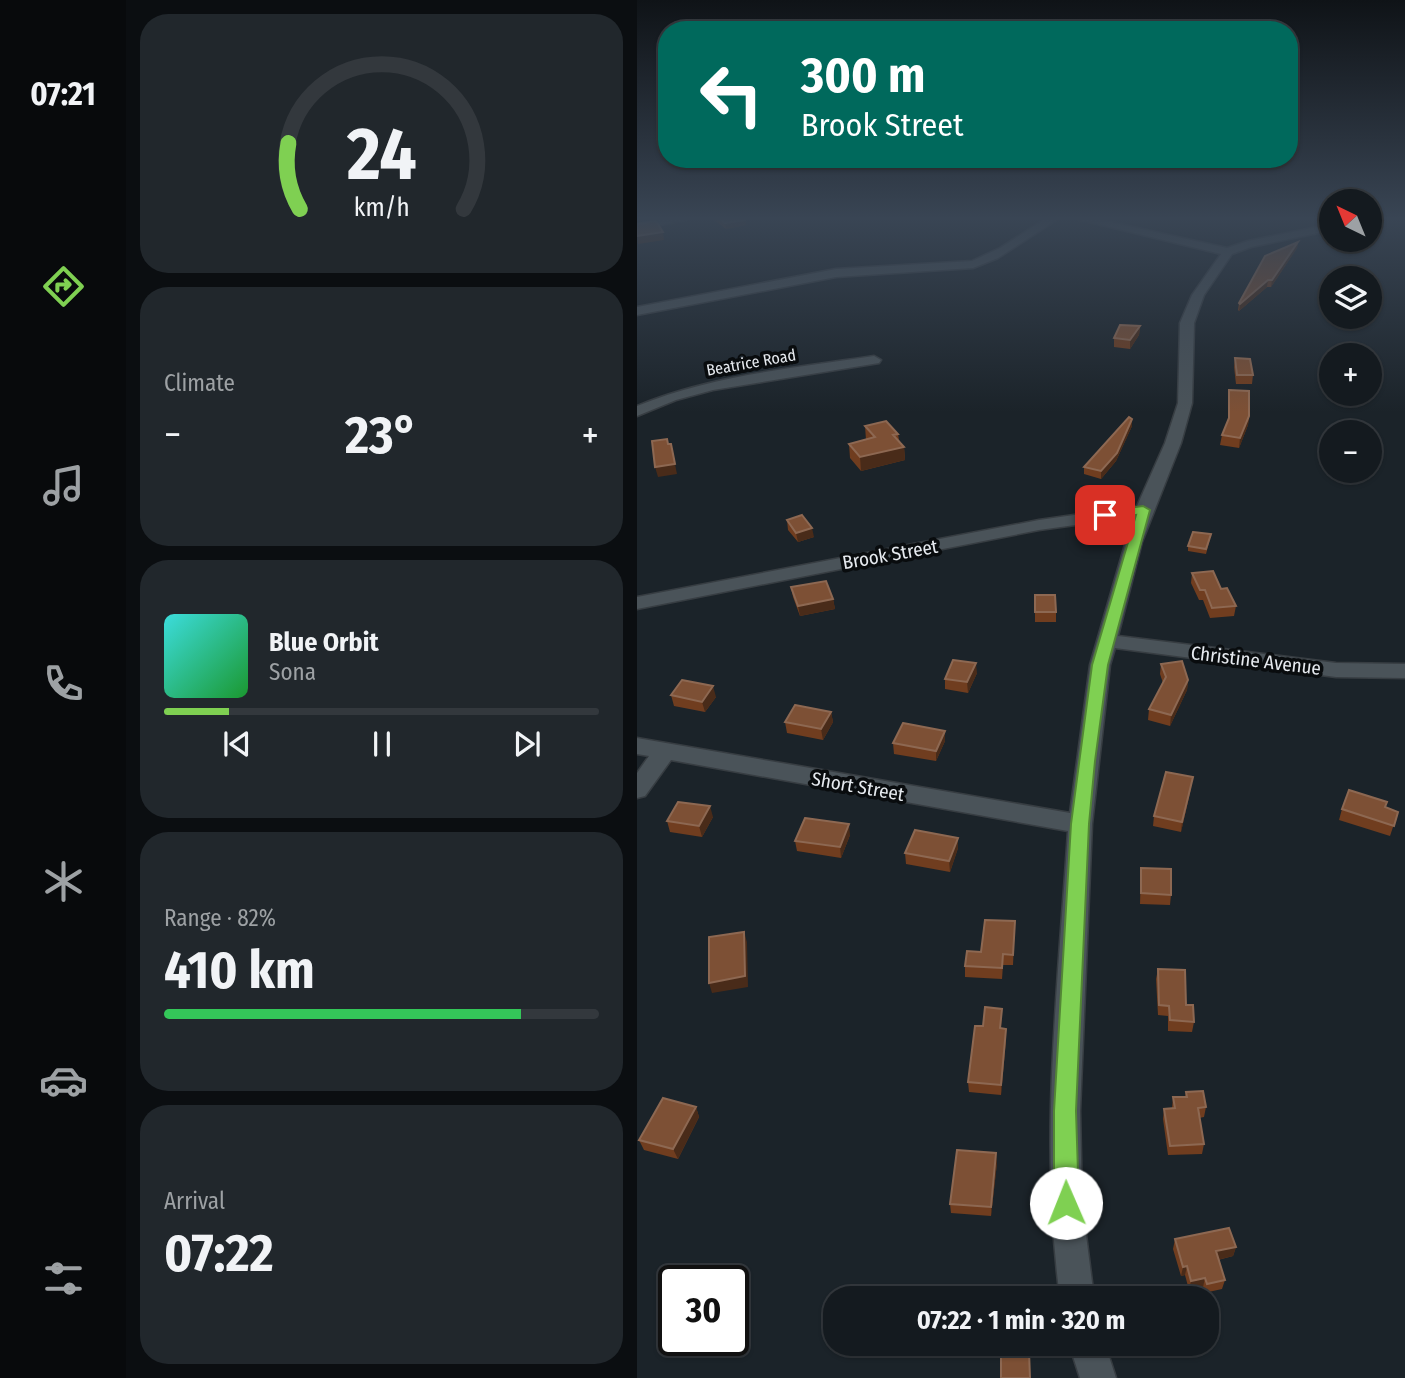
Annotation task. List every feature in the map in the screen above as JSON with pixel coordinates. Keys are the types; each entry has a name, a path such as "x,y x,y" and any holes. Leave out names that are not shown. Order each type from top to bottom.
{"street":[{"path":"638,310 781,283"},
{"path":"1076,1286 1066,1203 1065,1111 1080,824 1100,665 1143,510 1173,443 1185,403 1186,337 1190,313 1206,283"},
{"name":"Beatrice Road","path":"637,411 671,397 712,386 874,360"},
{"name":"Brook Street","path":"637,603 1039,525 1143,510"},
{"name":"Christine Avenue","path":"1107,640 1336,670 1405,671"},
{"name":"Short Street","path":"637,746 1080,824"},
{"path":"637,790 665,751"},
{"path":"1091,1356 1098,1378"}],"building":[{"path":"1250,283 1264,283 1240,304"},
{"path":"1120,325 1140,326 1130,340 1114,338"},
{"path":"1235,358 1250,359 1253,375 1237,375"},
{"path":"1229,390 1249,391 1249,416 1240,438 1222,435 1229,418"},
{"path":"1129,417 1132,419 1117,453 1101,471 1084,467"},
{"path":"886,421 898,434 893,435 904,447 860,457 849,444 875,437 865,426"},
{"path":"667,439 668,444 671,444 675,464 655,467 652,441"},
{"path":"802,515 812,528 796,533 787,520"},
{"path":"1193,532 1211,534 1206,549 1188,546"},
{"path":"1213,571 1221,589 1227,588 1236,606 1212,608 1205,590 1200,590 1192,573"},
{"path":"826,581 833,599 798,606 791,587"},
{"path":"1035,595 1055,595 1056,612 1035,612"},
{"path":"953,660 976,663 967,682 945,679"},
{"path":"1182,661 1188,680 1171,715 1149,709 1166,677 1161,664"},
{"path":"682,680 713,686 702,702 671,695"},
{"path":"795,705 831,712 821,729 785,722"},
{"path":"903,723 945,731 936,751 893,743"},
{"path":"1166,772 1193,777 1182,822 1154,816"},
{"path":"1349,790 1387,802 1385,807 1398,812 1394,826 1342,809"},
{"path":"678,802 710,806 699,826 667,821"},
{"path":"805,818 849,824 840,847 795,841"},
{"path":"915,830 958,838 949,861 905,853"},
{"path":"1141,868 1171,869 1171,895 1141,893"},
{"path":"985,920 1015,921 1013,955 1003,954 1002,968 965,966 967,951 981,952"},
{"path":"744,932 745,976 709,983 709,937"},
{"path":"1158,969 1185,970 1186,1005 1193,1005 1194,1022 1170,1020 1169,1006 1159,1005"},
{"path":"985,1007 1002,1009 1000,1028 1006,1029 1001,1085 968,1082 975,1026 983,1026"},
{"path":"1203,1091 1206,1107 1198,1108 1204,1144 1170,1146 1164,1109 1175,1108 1173,1097 1187,1097 1186,1092"},
{"path":"663,1098 696,1107 673,1149 639,1140"},
{"path":"957,1150 996,1153 991,1207 950,1204"},
{"path":"1229,1228 1236,1247 1216,1251 1225,1280 1207,1284 1205,1278 1191,1281 1187,1266 1183,1267 1175,1239"},
{"path":"1001,1356 1029,1356 1030,1378 1001,1378"}],"route":[{"path":"1066,1203 1065,1111 1080,824 1100,665 1143,510 1105,515"}]}
